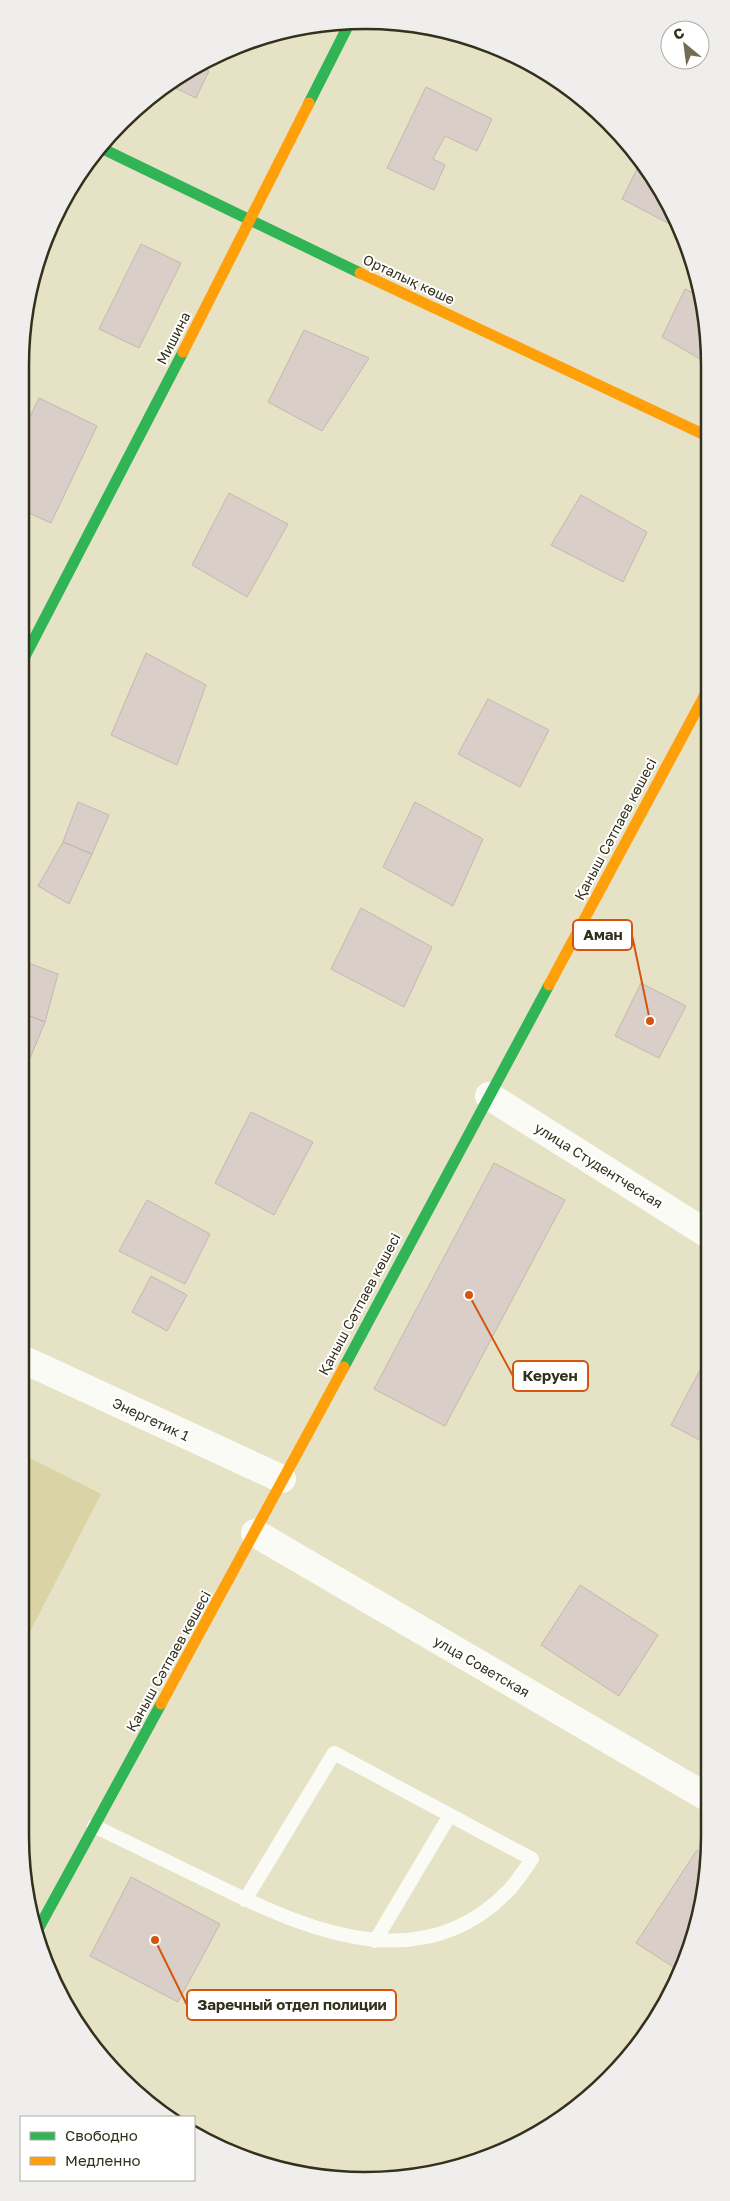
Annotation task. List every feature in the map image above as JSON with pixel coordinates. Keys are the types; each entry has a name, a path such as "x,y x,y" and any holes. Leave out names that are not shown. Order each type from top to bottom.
{"street":[{"name":"Мишина","path":"29,649 250,221 346,29"},
{"name":"Орталық көше","path":"106,150 250,221 701,433"},
{"name":"Қаныш Сәтпаев көшесі","path":"41,1925 255,1533 282,1479 489,1096 701,712"},
{"name":"улица Студентческая","path":"489,1096 701,1230"},
{"name":"Энергетик 1","path":"29,1362 282,1479"},
{"name":"улца Советская","path":"255,1533 701,1794"}],"lane":[{"path":"94,1826 245,1900 294,1921 332,1934 375,1941 410,1941 446,1932 473,1919 491,1907 510,1888 532,1859 334,1753 245,1900"},
{"path":"375,1941 450,1815"}],"shaded area":[{"path":"29,1458 101,1494 29,1634"}],"building":[{"path":"205,69 209,71 196,98 174,88"},
{"path":"426,87 492,119 477,151 445,136 433,159 445,165 434,190 387,168"},
{"path":"638,168 671,225 622,199"},
{"path":"141,244 181,263 139,348 99,329"},
{"path":"685,289 694,293 701,343 701,360 662,337"},
{"path":"304,330 369,358 322,431 268,402"},
{"path":"39,398 97,426 51,523 29,513 29,419"},
{"path":"229,493 288,524 247,597 192,565"},
{"path":"581,495 647,532 623,582 551,545"},
{"path":"146,653 206,685 177,765 111,735"},
{"path":"488,699 549,730 520,787 458,754"},
{"path":"78,802 109,815 92,854 63,842"},
{"path":"415,802 483,839 453,906 383,867"},
{"path":"63,842 92,854 69,904 38,886"},
{"path":"361,908 432,947 404,1007 331,969"},
{"path":"29,963 58,974 45,1022 29,1016"},
{"path":"641,983 686,1006 659,1058 615,1036"},
{"path":"29,1016 45,1022 29,1061"},
{"path":"251,1112 313,1142 274,1215 215,1183"},
{"path":"494,1163 565,1200 445,1426 374,1389"},
{"path":"147,1200 210,1234 185,1284 119,1251"},
{"path":"151,1276 187,1295 167,1331 132,1312"},
{"path":"701,1368 701,1441 671,1425"},
{"path":"580,1585 658,1635 619,1696 541,1645"},
{"path":"697,1850 701,1853 701,1858 695,1902 675,1968 636,1943"},
{"path":"131,1877 220,1924 178,2002 90,1956"}],"traffic: fast":[{"path":"309,103 346,29"},
{"path":"106,150 360,273"},
{"path":"29,649 183,352"},
{"path":"344,1367 549,985"},
{"path":"41,1925 161,1704"}],"traffic: slow":[{"path":"183,352 309,103"},
{"path":"360,273 701,433"},
{"path":"549,985 701,702"},
{"path":"161,1704 344,1367"}],"place":[{"name":"Аман","path":"650,1021"},
{"name":"Керуен","path":"469,1295"},
{"name":"Заречный отдел полиции","path":"155,1940"}]}
